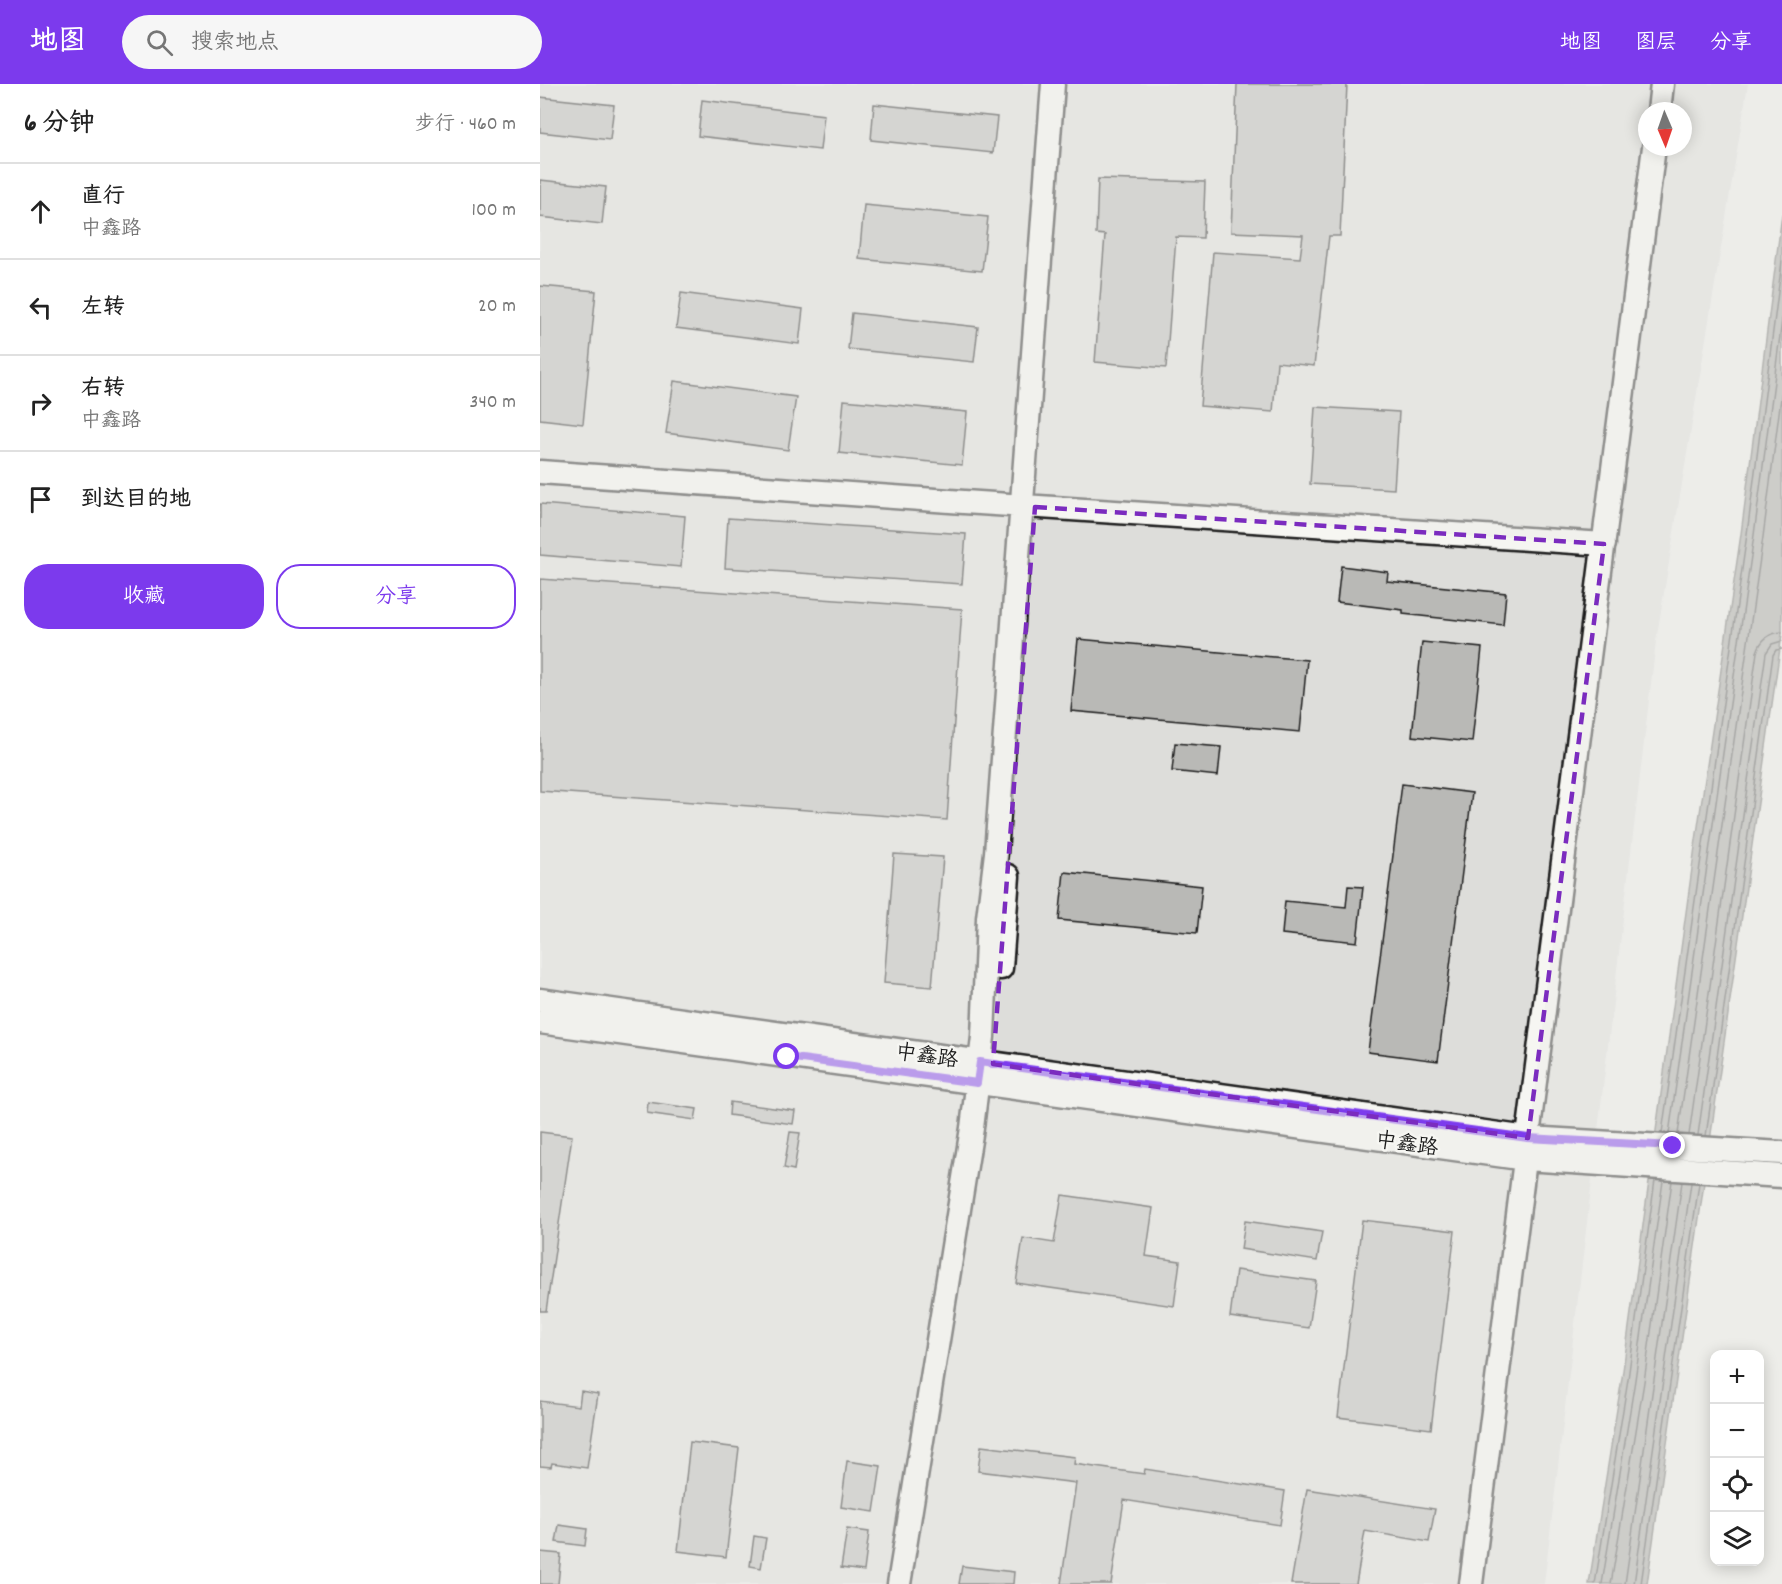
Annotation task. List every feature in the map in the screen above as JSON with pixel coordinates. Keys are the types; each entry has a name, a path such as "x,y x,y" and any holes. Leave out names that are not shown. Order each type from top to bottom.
{"street":[{"path":"1028,507 1053,84"},
{"path":"912,1584 958,1292 971,1234 985,1074 983,1037 988,918 996,853 1066,84"},
{"path":"1660,102 1662,84"},
{"path":"1471,1584 1653,156"},
{"path":"540,472 1028,507 1604,544"},
{"name":"中鑫路","path":"540,1000 985,1074"},
{"name":"中鑫路","path":"540,1022 985,1074 1527,1148 1680,1158"},
{"path":"898,1584 946,1290 985,1074"},
{"path":"1680,1158 1782,1153"},
{"path":"1680,1158 1782,1176"}],"highlighted area":[{"path":"1035,507 1604,544 1528,1138 993,1064"}],"shaded area":[{"path":"540,84 1748,84 1656,641 1544,1584 540,1584"}],"water":[{"path":"1782,214 1782,634 1647,1584 1589,1584 1622,1378 1695,847 1741,534"}],"building":[{"path":"1237,84 1347,84 1340,236 1329,236 1314,366 1277,362 1273,412 1200,406 1213,252 1300,258 1303,235 1231,232"},
{"path":"540,97 614,105 610,140 540,132"},
{"path":"702,100 824,115 820,150 698,136"},
{"path":"874,104 997,117 993,153 871,140"},
{"path":"1098,179 1205,182 1203,238 1176,237 1166,368 1095,362 1105,235 1096,234"},
{"path":"540,180 606,187 602,224 540,217"},
{"path":"864,205 988,217 982,271 859,259"},
{"path":"540,286 596,291 583,424 540,419"},
{"path":"681,293 803,309 799,344 676,328"},
{"path":"852,313 978,327 974,362 848,349"},
{"path":"674,381 796,397 788,450 666,433"},
{"path":"844,400 967,412 962,465 839,453"},
{"path":"1315,407 1399,412 1394,489 1310,484"},
{"path":"540,504 685,516 681,567 540,555"},
{"path":"728,518 966,534 962,584 725,568"},
{"path":"1341,566 1388,572 1387,581 1506,593 1503,625 1403,614 1403,610 1337,602"},
{"path":"540,579 962,609 947,820 540,791"},
{"path":"1078,639 1307,660 1300,732 1071,711"},
{"path":"1422,642 1482,648 1472,742 1412,736"},
{"path":"1175,743 1221,747 1218,776 1172,771"},
{"path":"1402,784 1472,793 1438,1061 1368,1052"},
{"path":"894,854 943,857 932,987 884,983"},
{"path":"1064,872 1202,886 1197,933 1059,920"},
{"path":"1348,886 1363,887 1357,942 1282,934 1285,901 1346,907"},
{"path":"648,1102 697,1109 695,1120 647,1113"},
{"path":"730,1102 795,1111 793,1124 729,1115"},
{"path":"540,1132 572,1136 546,1311 540,1311"},
{"path":"790,1132 800,1133 794,1170 784,1168"},
{"path":"1062,1195 1153,1208 1146,1256 1180,1261 1174,1306 1016,1283 1023,1238 1054,1243"},
{"path":"1362,1220 1455,1231 1431,1429 1338,1417"},
{"path":"1245,1221 1322,1232 1317,1261 1241,1249"},
{"path":"1236,1270 1316,1281 1309,1328 1230,1317"},
{"path":"581,1391 598,1394 587,1468 552,1463 551,1467 540,1466 540,1401 579,1406"},
{"path":"690,1442 739,1448 726,1557 678,1551"},
{"path":"981,1446 1075,1457 1074,1464 1144,1474 1145,1469 1285,1491 1280,1525 1124,1500 1111,1584 1061,1584 1076,1483 978,1471"},
{"path":"847,1461 881,1466 874,1512 841,1507"},
{"path":"1307,1489 1435,1509 1429,1542 1365,1531 1356,1584 1291,1584"},
{"path":"559,1525 587,1529 585,1546 556,1542"},
{"path":"847,1529 869,1532 864,1571 841,1568"},
{"path":"754,1536 766,1538 761,1568 750,1566"},
{"path":"540,1552 561,1554 558,1584 540,1584"},
{"path":"962,1566 1014,1572 1013,1584 959,1584"}],"route":[{"path":"787,1057 977,1083 980,1062 1528,1138 1673,1146"}]}
